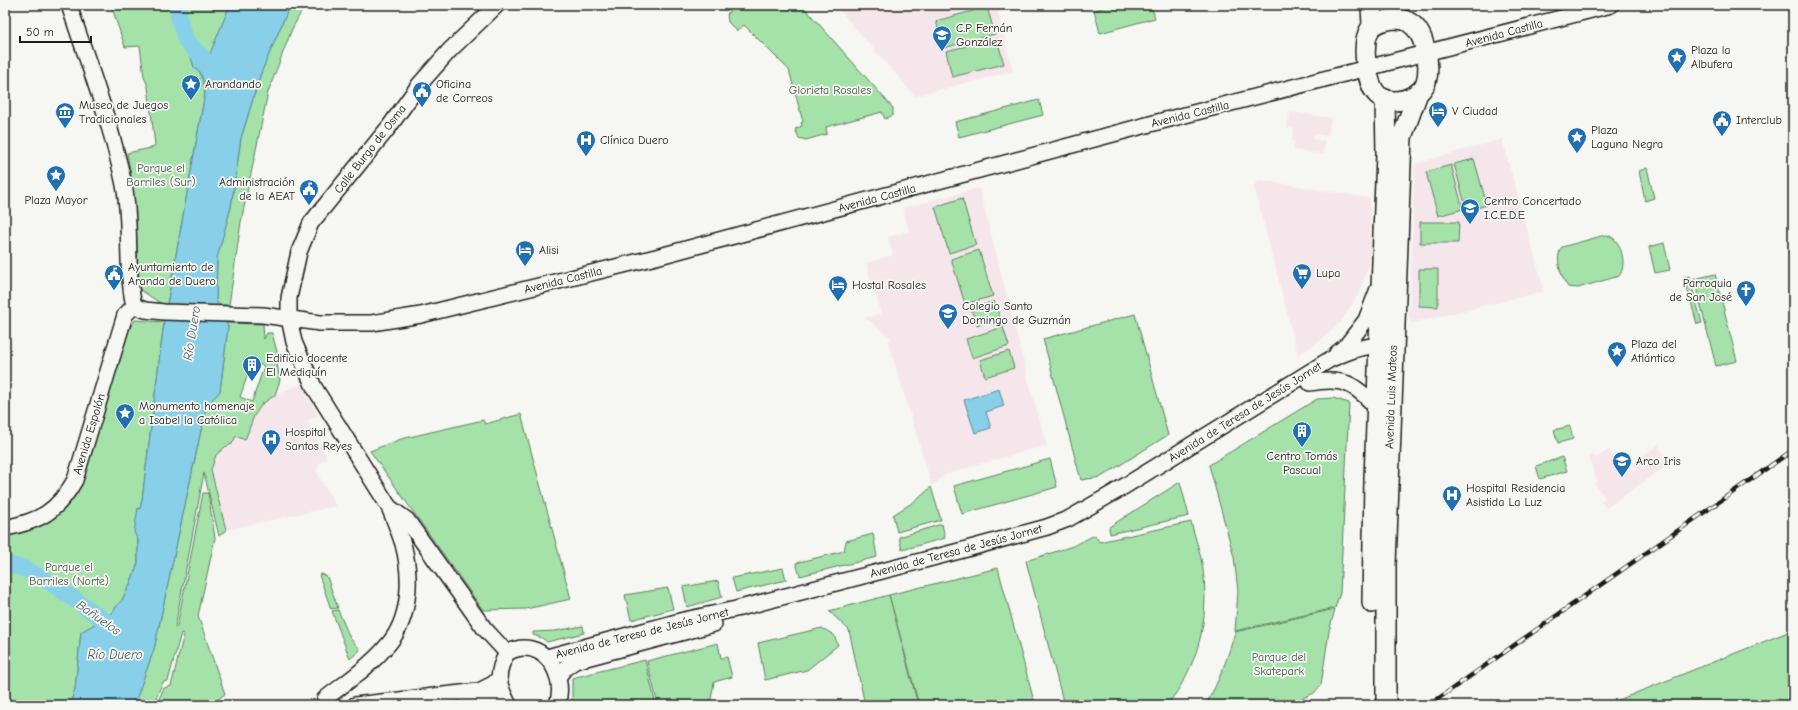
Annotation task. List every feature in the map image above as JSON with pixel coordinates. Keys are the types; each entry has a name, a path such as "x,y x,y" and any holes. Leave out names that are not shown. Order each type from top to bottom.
{"highway":[{"path":"1371,5 1372,26 1365,41 1364,51 1373,88 1379,96 1394,101 1403,100 1418,93"},
{"path":"1372,26 1381,21 1393,18 1401,12"},
{"name":"Avenida Luis Mateos","path":"1381,703 1372,565 1376,407 1383,348 1402,137 1418,93 1426,83 1427,72 1426,54 1421,36 1416,28 1401,12"},
{"name":"Avenida Luis Mateos","path":"1381,703 1385,593 1381,280 1386,153 1385,99"}],"street":[{"path":"69,5 100,101 124,186 128,224 130,287 135,306"},
{"name":"Calle Burgo de Osma","path":"389,507 314,387 294,342 289,318 289,298 299,252 312,223 389,127 419,85 450,50 497,5"},
{"name":"Avenida Castilla","path":"135,306 164,312 263,315 320,323 372,322 421,315 656,257 1090,140 1611,5"},
{"name":"Avenida de Teresa de Jesús Jornet","path":"1329,360 1346,346 1366,320 1381,280"},
{"name":"Avenida Espolón","path":"5,528 32,522 49,513 60,502 75,480 125,316 135,306"},
{"name":"Avenida de Teresa de Jesús Jornet","path":"546,657 684,620 736,609 1047,527 1068,519 1116,492 1329,360 1346,352 1383,348"},
{"name":"Avenida de Teresa de Jesús Jornet","path":"558,677 564,668 575,661 704,626 1000,551 1059,533 1096,514 1310,383 1335,365 1383,348"},
{"name":"Avenida de Teresa de Jesús Jornet","path":"1310,383 1329,379 1341,381 1362,391 1376,407"},
{"path":"389,507 407,520 484,628 507,653"},
{"path":"325,705 325,699 386,648 399,627 407,600 408,571 403,544 389,507"},
{"path":"435,705 507,701 500,686 499,678 502,662 507,653 522,647 537,651 546,657 554,667 558,677 560,694 557,705"},
{"path":"355,705 479,690 488,686 499,678"}],"shaded area":[{"name":"C.P Fernán González","path":"835,5 996,5 1013,71 915,96"},
{"path":"1290,112 1331,118 1328,136 1313,134 1313,139 1325,141 1323,154 1294,150 1295,142 1292,141 1294,129 1287,128"},
{"name":"Centro Concertado I.C.E.D.E","path":"1502,139 1543,287 1542,292 1412,323 1409,318 1415,164"},
{"path":"1259,180 1370,198 1370,261 1360,291 1341,322 1321,340 1298,355 1254,186"},
{"name":"Colegio Santo Domingo de Guzmán","path":"979,188 1029,383 1047,445 946,474 932,486 888,341 892,339 865,318 881,313 866,263 893,255 888,237 909,231 903,208"},
{"name":"Hospital Santos Reyes","path":"301,384 318,415 307,421 327,458 319,463 317,473 336,506 226,530 212,475 213,460 218,453 232,444 236,436 245,440 254,416 262,404 271,396"},
{"name":"Arco Iris","path":"1658,445 1670,463 1606,508 1601,501 1605,498 1595,484 1598,481 1594,475 1595,473 1589,456 1592,454 1596,458 1608,450 1612,457 1616,455 1620,461 1623,460 1634,471 1637,469 1632,463"}],"green space":[{"name":"Parque el Barriles (Sur)","path":"111,5 230,5 207,62 190,41 186,41 194,67 200,72 205,93 167,305 163,305 139,289 132,180 127,153 151,148 155,145 148,87 144,76 140,46 125,47"},
{"path":"290,5 305,5 292,29 268,92 241,222 229,305 218,305 216,300 217,257 231,207 241,138 261,73"},
{"name":"Glorieta Rosales","path":"736,5 802,5 893,108 893,115 885,119 882,112 826,127 827,134 806,140 799,138 795,129 802,126 801,123 803,122 789,70 744,25 737,31 728,22 727,14"},
{"path":"1113,5 1151,5 1155,18 1100,33 1094,10"},
{"path":"987,7 995,34 944,48 936,21"},
{"path":"997,39 1004,64 952,77 946,51"},
{"path":"1039,100 1043,115 959,137 955,122"},
{"path":"1474,159 1487,205 1467,211 1454,164"},
{"path":"1451,165 1463,209 1438,216 1426,172"},
{"path":"1647,168 1654,198 1645,201 1639,171"},
{"path":"962,198 976,245 949,253 935,207"},
{"path":"1420,222 1459,222 1458,243 1420,243"},
{"path":"1605,235 1611,236 1619,245 1623,265 1619,276 1578,288 1568,287 1559,267 1559,256 1562,247"},
{"path":"1664,243 1670,270 1655,273 1649,247"},
{"path":"979,250 993,296 965,304 951,259"},
{"path":"1419,269 1438,269 1438,307 1419,306"},
{"path":"1715,274 1737,361 1716,366 1694,279"},
{"path":"1689,276 1702,323 1697,324 1684,277"},
{"path":"994,301 1000,317 977,326 971,309"},
{"path":"1135,314 1168,435 1101,477 1081,480 1043,339"},
{"name":"Parque el Barriles (Norte)","path":"135,320 164,322 142,500 140,509 138,509 135,532 138,540 138,563 122,600 109,616 81,632 75,689 70,705 5,705 5,533 52,518 126,334"},
{"path":"226,323 263,324 264,339 267,333 272,333 280,363 277,364 280,380 275,395 262,404 254,416 245,440 236,436 232,444 225,447 216,455 211,470 226,530 219,536 204,473 175,627 177,627 203,493 208,493 215,538 198,616 225,694 210,705 156,705 164,688 171,686 184,634 181,633 168,681 163,682 153,705 134,705 154,649 206,407 220,391 228,327","holes":["252,362 264,366 252,402 240,397"]},
{"path":"1003,327 1009,346 972,358 966,339"},
{"path":"1009,351 1014,368 985,377 980,360"},
{"path":"1333,398 1349,403 1340,593 1335,608 1235,631 1238,591 1234,557 1209,465 1317,399"},
{"path":"521,414 571,599 526,609 483,610 370,451 401,439 483,420 485,424"},
{"path":"1570,426 1573,439 1558,443 1554,430"},
{"path":"1562,457 1567,471 1540,479 1536,466"},
{"path":"1050,459 1057,487 962,514 954,486"},
{"path":"1180,482 1189,516 1110,534 1109,527"},
{"path":"931,487 941,520 897,532 893,515 918,499"},
{"path":"1191,522 1202,564 1205,588 1205,606 1203,624 1194,659 1178,690 1167,705 1064,705 1026,561 1073,546 1095,535 1099,542"},
{"path":"942,524 945,538 902,550 899,537"},
{"path":"873,534 877,557 800,576 796,563 844,551 846,541"},
{"path":"783,568 786,580 736,592 732,578"},
{"path":"998,568 1035,705 919,705 889,595"},
{"path":"322,574 327,577 338,608 331,609 319,575"},
{"path":"718,581 722,597 687,607 683,587"},
{"path":"668,588 673,609 631,620 625,595"},
{"path":"889,595 918,705 865,705 849,630 829,611"},
{"name":"Parque del Skatepark","path":"1335,609 1329,631 1321,685 1314,693 1301,699 1299,705 1205,705 1223,670 1235,632"},
{"path":"338,610 350,638 360,649 350,659 332,611"},
{"path":"583,626 584,633 547,642 542,638 533,635 533,632 555,631"},
{"path":"822,628 834,635 838,645 807,670 765,680 758,643"},
{"path":"1793,630 1793,705 1606,705"},
{"path":"718,643 721,658 727,657 732,677 714,682 710,705 658,705 647,661"},
{"path":"645,660 656,705 572,705 572,678"}],"water":[{"name":"Río Duero","path":"230,5 290,5 261,73 241,138 231,207 217,258 216,300 228,327 220,391 206,407 154,649 134,705 70,705 75,689 81,632 109,616 122,600 138,563 138,540 134,532 138,508 140,509 142,500 164,322 205,93 204,83 200,72 194,67 186,41 190,41 207,61"},
{"path":"999,389 1004,406 986,412 991,428 975,433 964,400"}],"waterway":[{"path":"178,5 179,19 186,41 202,57"},
{"name":"Bañuelos","path":"5,564 23,568 50,582 121,632"}],"railway":[{"path":"1429,705 1793,450"}],"place":[{"name":"C.P Fernán González","path":"942,52"},
{"name":"Plaza la Albufera","path":"1677,74"},
{"name":"Arandando","path":"191,101"},
{"name":"Oficina de Correos","path":"422,108"},
{"name":"V Ciudad","path":"1438,128"},
{"name":"Museo de Juegos Tradicionales","path":"65,129"},
{"name":"Interclub","path":"1722,137"},
{"name":"Plaza Laguna Negra","path":"1577,154"},
{"name":"Clínica Duero","path":"586,157"},
{"name":"Plaza Mayor","path":"56,192"},
{"name":"Administración de la AEAT","path":"309,206"},
{"name":"Centro Concertado I.C.E.D.E","path":"1470,225"},
{"name":"Alisi","path":"525,267"},
{"name":"Lupa","path":"1302,290"},
{"name":"Ayuntamiento de Aranda de Duero","path":"114,291"},
{"name":"Hostal Rosales","path":"838,302"},
{"name":"Parroquia de San José","path":"1746,307"},
{"name":"Colegio Santo Domingo de Guzmán","path":"948,330"},
{"name":"Plaza del Atlántico","path":"1617,368"},
{"name":"Edificio docente El Mediquín","path":"252,382"},
{"name":"Monumento homenaje a Isabel la Católica","path":"125,430"},
{"name":"Centro Tomás Pascual","path":"1302,448"},
{"name":"Hospital Santos Reyes","path":"271,456"},
{"name":"Arco Iris","path":"1622,478"},
{"name":"Hospital Residencia Asistida La Luz","path":"1452,512"}]}
